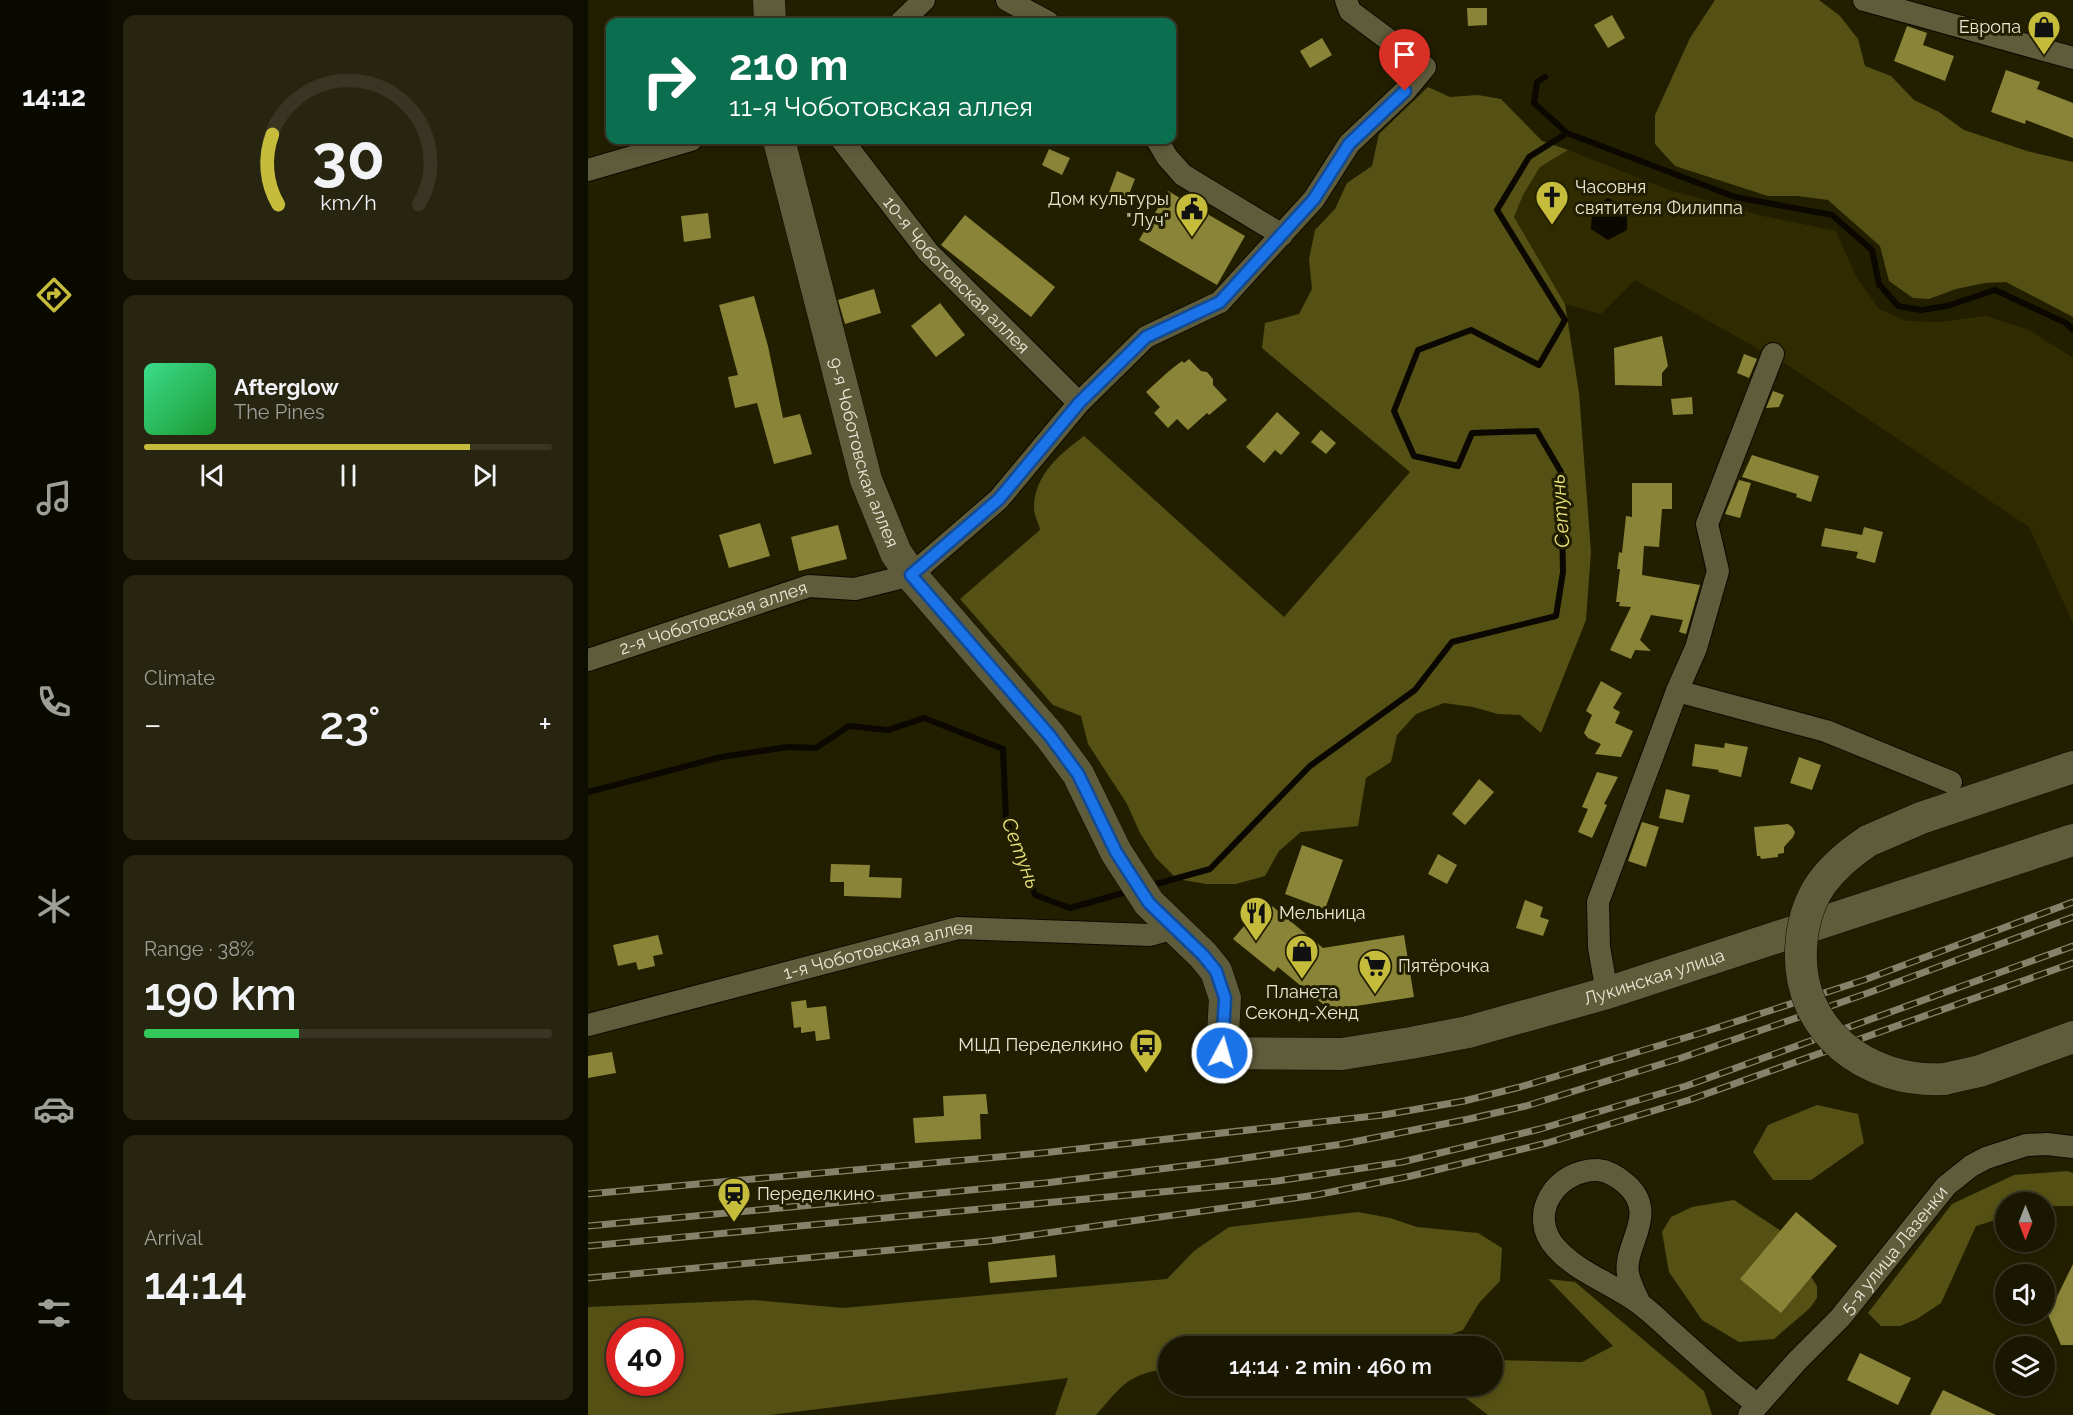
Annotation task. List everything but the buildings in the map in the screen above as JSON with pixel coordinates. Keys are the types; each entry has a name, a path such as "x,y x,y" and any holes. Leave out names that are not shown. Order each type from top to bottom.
{"street":[{"path":"769,0 770,18"},
{"path":"905,18 924,0"},
{"path":"1007,0 1041,18"},
{"path":"911,575 999,499 1079,403 1146,337 1220,302 1314,199 1349,144 1405,91 1425,67 1350,11 1346,0"},
{"path":"1864,0 2073,58"},
{"path":"588,170 677,144"},
{"name":"9-я Чоботовская аллея","path":"780,144 866,480 896,553 911,575 1050,736 1078,774 1116,852 1149,903 1203,955 1216,971 1222,985 1226,1011 1222,1053"},
{"name":"10-я Чоботовская аллея","path":"845,144 928,252 1079,403"},
{"path":"1159,144 1167,157 1183,175 1282,235"},
{"path":"1607,993 1599,947 1598,902 1677,691 1696,648 1718,571 1707,524 1773,354"},
{"name":"2-я Чоботовская аллея","path":"588,660 808,586 855,589 911,575"},
{"path":"1677,691 1826,732 1951,782"},
{"path":"2073,767 1921,818 1868,841 1850,853 1820,885 1809,906 1803,927 1801,959 1807,994 1828,1032 1863,1062 1904,1078 1944,1079 1980,1071 2073,1037"},
{"name":"Лукинская улица","path":"1222,1053 1341,1054 1468,1032 1607,993 2073,840"},
{"name":"1-я Чоботовская аллея","path":"588,1025 958,928 1150,934 1175,928"},
{"name":"5-я улица Лазенки","path":"1753,1410 1840,1318 1946,1186 1971,1166 1986,1158 2026,1145 2048,1144 2073,1147"},
{"path":"1640,1304 1628,1274 1630,1255 1640,1220 1638,1203 1630,1188 1618,1177 1603,1171 1586,1170 1570,1175 1552,1192 1544,1216 1547,1232 1554,1247 1567,1258 1640,1304 1753,1410"}],"shaded area":[{"path":"1715,0 1819,0 1840,16 1858,39 1865,66 1891,76 1914,100 1939,112 1964,130 2027,151 2073,162 2073,317 2006,282 1985,283 1956,289 1929,299 1913,298 1889,281 1880,246 1828,200 1798,196 1768,196 1675,166 1655,144 1655,115 1690,38"},
{"path":"1428,87 1450,97 1478,95 1501,99 1542,141 1568,150 1540,167 1523,195 1514,217 1565,304 1579,393 1591,552 1586,620 1541,733 1520,715 1498,714 1473,707 1444,703 1416,714 1397,735 1391,762 1366,778 1358,826 1301,832 1279,851 1265,876 1236,884 1206,884 1177,879 1156,858 1140,833 1127,804 1088,744 1081,716 1053,705 960,599 1040,530 1034,508 1038,485 1050,466 1084,436 1284,617 1410,472 1262,348 1265,323 1299,314 1312,289 1309,259 1315,230 1335,209 1347,183 1372,166 1379,134"},
{"path":"1568,150 1669,190 1763,216 1836,231 1856,276 1879,309 1906,321 1940,322 1986,316 2029,330 2073,358 2073,623 2029,527 1786,364 1635,280 1601,314 1565,304 1514,217 1523,195 1540,167"},
{"path":"1608,198 1627,208 1627,230 1608,240 1591,229 1592,209"},
{"path":"1817,1105 1858,1114 1864,1143 1811,1180 1773,1180 1753,1152 1768,1125"},
{"path":"2067,1171 2073,1173 2073,1206 2055,1206 2055,1192 1995,1192 1995,1220 1976,1226 1941,1303 1917,1319 1900,1326 1881,1326 1868,1313 1952,1204 2014,1175"},
{"path":"1734,1200 1781,1231 1817,1286 1817,1298 1810,1308 1774,1339 1739,1342 1702,1320 1669,1272 1662,1232 1671,1217 1692,1207"},
{"path":"1358,1212 1390,1218 1417,1227 1478,1233 1502,1248 1500,1281 1479,1303 1463,1330 1447,1336 1158,1336 1158,1370 1143,1374 1126,1383 1096,1415 1055,1415 1068,1378 770,1415 588,1415 588,1307 754,1300 843,1308 1167,1279 1194,1251 1229,1227"},
{"path":"1548,1279 1575,1282 1704,1391 1712,1415 1488,1415 1463,1396 1503,1396 1503,1360 1582,1362 1613,1346"}],"waterway":[{"path":"1545,77 1537,82 1534,103 1567,133"},
{"name":"Сетунь","path":"1149,886 1210,869 1310,766 1415,690 1452,642 1556,616 1563,572 1561,472 1537,431 1472,433 1458,466 1414,456 1394,411 1418,350 1471,330 1539,365 1565,320 1497,210 1529,157 1567,133 1735,197 1832,215 1872,250 1879,284 1898,306 1921,310 1947,306 1995,290 2066,323 2073,330"},
{"name":"Сетунь","path":"588,792 721,757 788,747 816,748 849,726 888,730 924,718 1003,749 1006,820 1035,895 1070,908 1130,891"}],"railway":[{"path":"588,1194 1042,1153 1383,1115 1464,1101 1520,1087 1701,1033 1864,980 2073,902"},
{"path":"588,1226 1045,1183 1343,1144 1469,1119 1526,1106 1681,1058 1868,993 2073,917"},
{"path":"588,1246 1277,1181 1402,1162 1540,1129 1686,1086 2073,946"},
{"path":"588,1278 989,1241 1316,1195 1411,1176 1547,1143 1689,1100 2073,963"}],"place":[{"name":"Европа","path":"2044,56"},
{"name":"Часовня святителя Филиппа","path":"1552,226"},
{"name":"Дом культуры \"Луч\"","path":"1192,238"},
{"name":"Мельница","path":"1256,942"},
{"name":"Планета Секонд-Хенд","path":"1302,980"},
{"name":"Пятёрочка","path":"1375,995"},
{"name":"МЦД Переделкино","path":"1146,1074"},
{"name":"Переделкино","path":"734,1223"}],"route":[{"path":"1222,1053 1226,1011 1222,985 1216,971 1203,955 1149,903 1116,852 1078,774 1050,736 911,575 999,499 1079,403 1146,337 1220,302 1314,199 1349,144 1405,91"}]}
